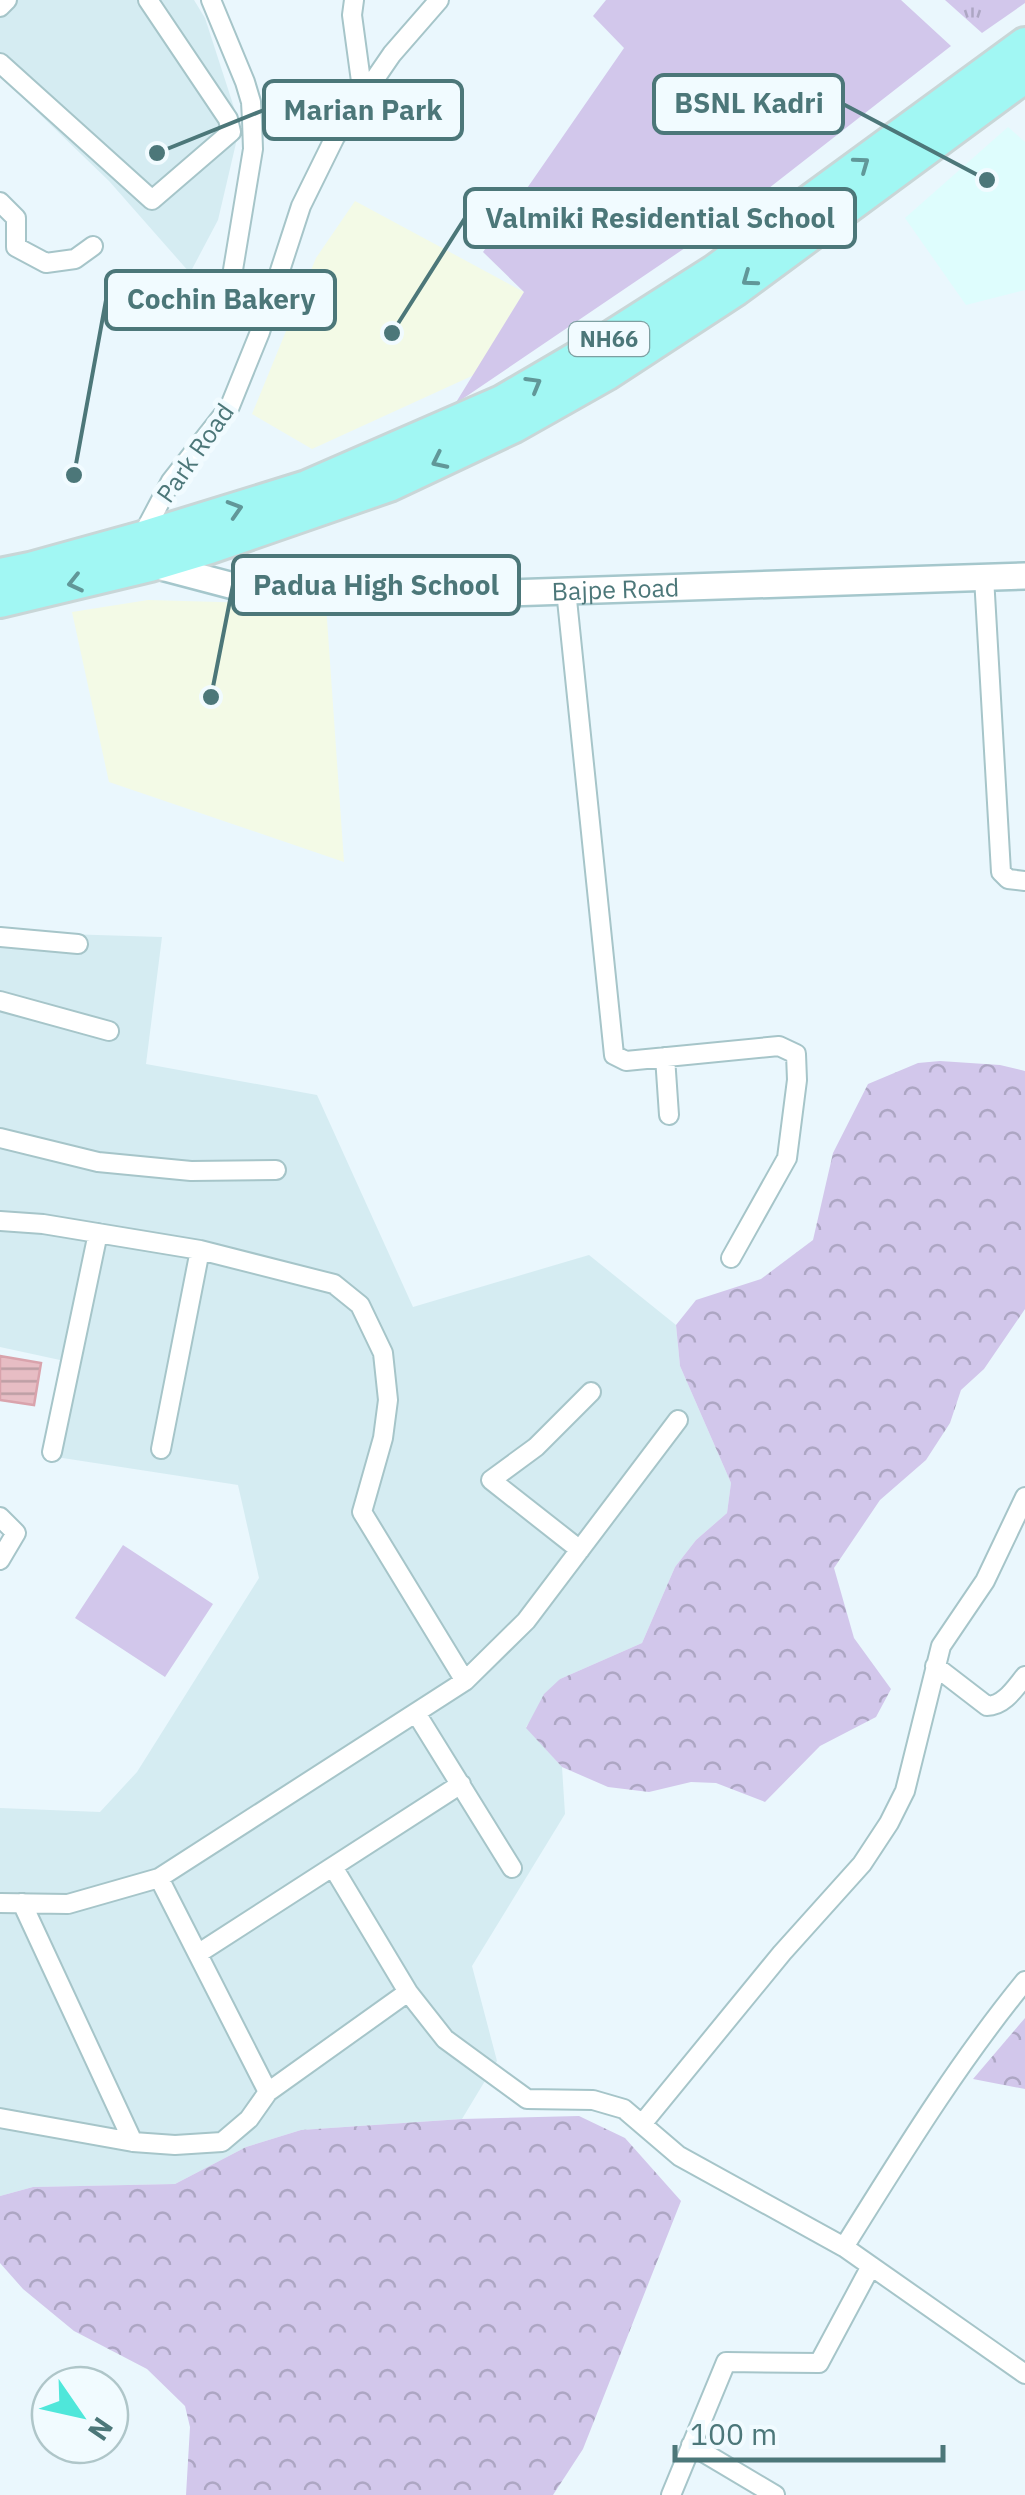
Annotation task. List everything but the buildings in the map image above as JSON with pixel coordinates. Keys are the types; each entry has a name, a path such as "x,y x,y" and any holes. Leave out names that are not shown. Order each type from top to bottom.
{"highway":[{"name":"NH66","path":"0,601 146,552 308,487 502,402 715,271 1025,44"},
{"name":"NH66","path":"0,575 146,552 210,547 389,485 514,426 606,374 736,288 1025,76"}],"street":[{"path":"0,7 8,0"},
{"path":"0,63 152,200 231,132 228,119 148,0"},
{"path":"211,0 251,102 253,149 230,288 267,311"},
{"path":"354,0 352,15 363,96"},
{"name":"Park Road","path":"146,552 171,480 230,406 267,311 300,206 335,137 392,54 439,0"},
{"path":"0,202 16,218 16,247 46,263 75,259 93,246"},
{"name":"Bajpe Road","path":"146,552 278,598 1025,576"},
{"path":"984,577 1001,872 1008,879 1025,882"},
{"path":"566,590 614,1055 626,1061 779,1046 796,1054 798,1080 787,1158 731,1258"},
{"path":"0,936 78,944"},
{"path":"0,1001 109,1031"},
{"path":"665,1057 669,1115"},
{"path":"0,1138 98,1162 191,1170 276,1170"},
{"path":"0,1221 43,1224 200,1250 334,1284 360,1305 383,1353 388,1400 383,1438 362,1512 465,1681"},
{"path":"52,1452 98,1234"},
{"path":"160,1448 200,1250"},
{"path":"580,1550 491,1480 536,1447 591,1392"},
{"path":"0,1903 68,1904 158,1878 465,1681 526,1621 678,1420"},
{"path":"642,2124 782,1953 862,1864 889,1823 906,1790 942,1646 986,1581 1025,1497"},
{"path":"0,1517 16,1533 0,1560"},
{"path":"936,1666 988,1706 996,1706 1025,1676"},
{"path":"416,1713 512,1868"},
{"path":"199,1953 461,1784"},
{"path":"333,1867 408,1992 445,2039 527,2098 593,2100 624,2108 679,2156 844,2247 1025,2374"},
{"path":"158,1878 268,2092"},
{"path":"22,1904 133,2142"},
{"path":"844,2247 986,2028 1025,1980"},
{"path":"0,2118 133,2142 222,2142 248,2119 268,2092 408,1992"},
{"path":"670,2495 726,2362 819,2363 871,2266"},
{"path":"691,2446 776,2495"}],"shaded area":[{"path":"0,0 194,0 205,18 240,126 218,220 190,273 109,181 0,76"},
{"path":"1008,127 1025,142 1025,290 966,305 905,218"},
{"path":"355,201 524,292 474,375 312,449 252,414 316,258"},
{"path":"148,600 326,605 344,862 109,782 72,612"},
{"path":"0,932 162,937 146,1064 317,1095 413,1307 589,1255 676,1325 680,1366 731,1483 727,1513 696,1540 675,1567 642,1643 560,1679 526,1727 562,1767 565,1814 472,1966 497,2061 462,2119 301,2130 246,2147 175,2184 33,2187 0,2196 0,1808 100,1812 137,1772 259,1578 238,1485 43,1455 60,1360 0,1347"},
{"path":"0,1356 41,1363 34,1405 0,1400"}],"green space":[{"path":"606,0 901,0 951,46 741,210 455,404 524,292 483,252 624,48 593,16"},
{"path":"945,0 1025,0 1025,3 982,33"},
{"path":"918,1063 1000,1065 1025,1071 1025,1309 984,1369 961,1390 950,1423 926,1460 880,1500 834,1568 854,1638 891,1689 876,1717 820,1746 765,1802 716,1783 691,1782 649,1792 608,1787 562,1767 526,1728 544,1694 560,1679 642,1643 675,1567 696,1540 727,1513 731,1483 680,1366 676,1325 696,1300 761,1279 813,1240 833,1153 868,1084"},
{"path":"123,1545 213,1604 165,1677 75,1618"},
{"path":"1025,2018 1025,2089 973,2079"},
{"path":"579,2116 625,2138 681,2201 583,2449 553,2495 186,2495 190,2427 185,2406 147,2369 74,2331 23,2289 0,2263 0,2196 33,2187 175,2184 246,2147 301,2130"}],"place":[{"name":"Marian Park","path":"157,153"},
{"name":"BSNL Kadri","path":"987,180"},
{"name":"Valmiki Residential School","path":"392,333"},
{"name":"Cochin Bakery","path":"74,475"},
{"name":"Padua High School","path":"211,697"}]}
